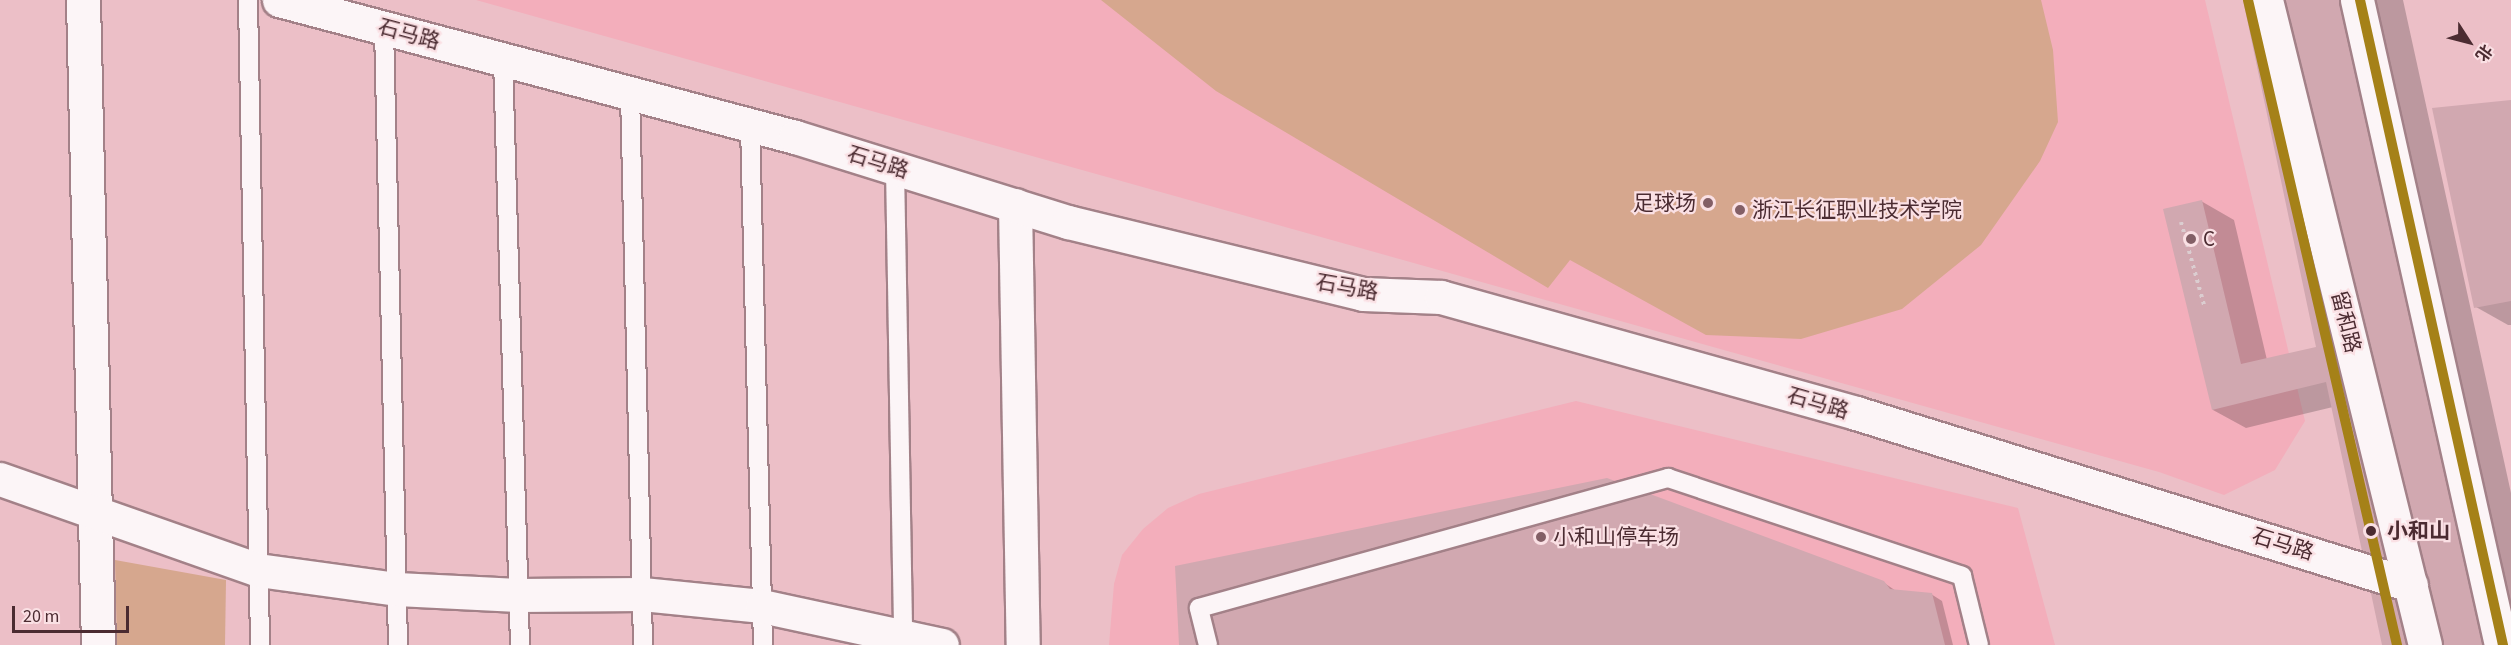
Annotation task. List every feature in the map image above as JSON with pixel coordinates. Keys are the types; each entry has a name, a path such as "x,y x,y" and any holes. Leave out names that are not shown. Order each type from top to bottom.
{"street":[{"path":"83,0 98,645"},
{"name":"石马路","path":"279,0 750,125 1015,205 1363,294 1441,297 1856,413 2411,585"},
{"name":"留和路","path":"2266,0 2425,645"},
{"path":"2357,0 2501,645"},
{"path":"1015,205 1023,645"},
{"path":"0,479 95,510 258,570 397,589 518,595 642,594 762,606 903,642 942,645"}],"lane":[{"path":"248,0 260,645"},
{"path":"384,27 398,645"},
{"path":"503,59 520,645"},
{"path":"630,93 643,645"},
{"path":"750,125 763,645"},
{"path":"895,168 903,642"},
{"path":"1208,645 1199,608 1668,478 1962,576 1979,645"}],"path":[{"path":"2181,222 2204,304"}],"shaded area":[{"name":"浙江长征职业技术学院","path":"476,0 2205,0 2305,421 2275,470 2224,495 2159,472"},
{"name":"足球场","path":"1101,0 2041,0 2053,50 2058,122 2040,161 1981,245 1902,309 1801,339 1706,335 1570,260 1548,288 1216,91"},
{"name":"小和山停车场","path":"1576,401 2018,508 2055,645 1109,645 1114,584 1122,555 1143,529 1168,508 1199,494"},
{"path":"115,560 226,580 225,645 117,645"}],"building":[{"name":"小和山","path":"2243,0 2375,0 2511,618 2511,645 2382,645 2326,382 2212,410 2163,209 2202,200 2241,364 2316,347"},
{"path":"2511,100 2511,301 2474,308 2432,108"},
{"name":"小和山停车场","path":"1607,478 1884,581 1890,589 1932,593 1945,645 1179,645 1175,566"}],"transit line":[{"path":"2248,0 2397,645"},
{"path":"2360,0 2503,645"}],"place":[{"name":"足球场","path":"1708,203"},
{"name":"浙江长征职业技术学院","path":"1740,210"},
{"name":"C","path":"2191,239"},
{"name":"小和山","path":"2371,531"},
{"name":"小和山停车场","path":"1541,537"}]}
